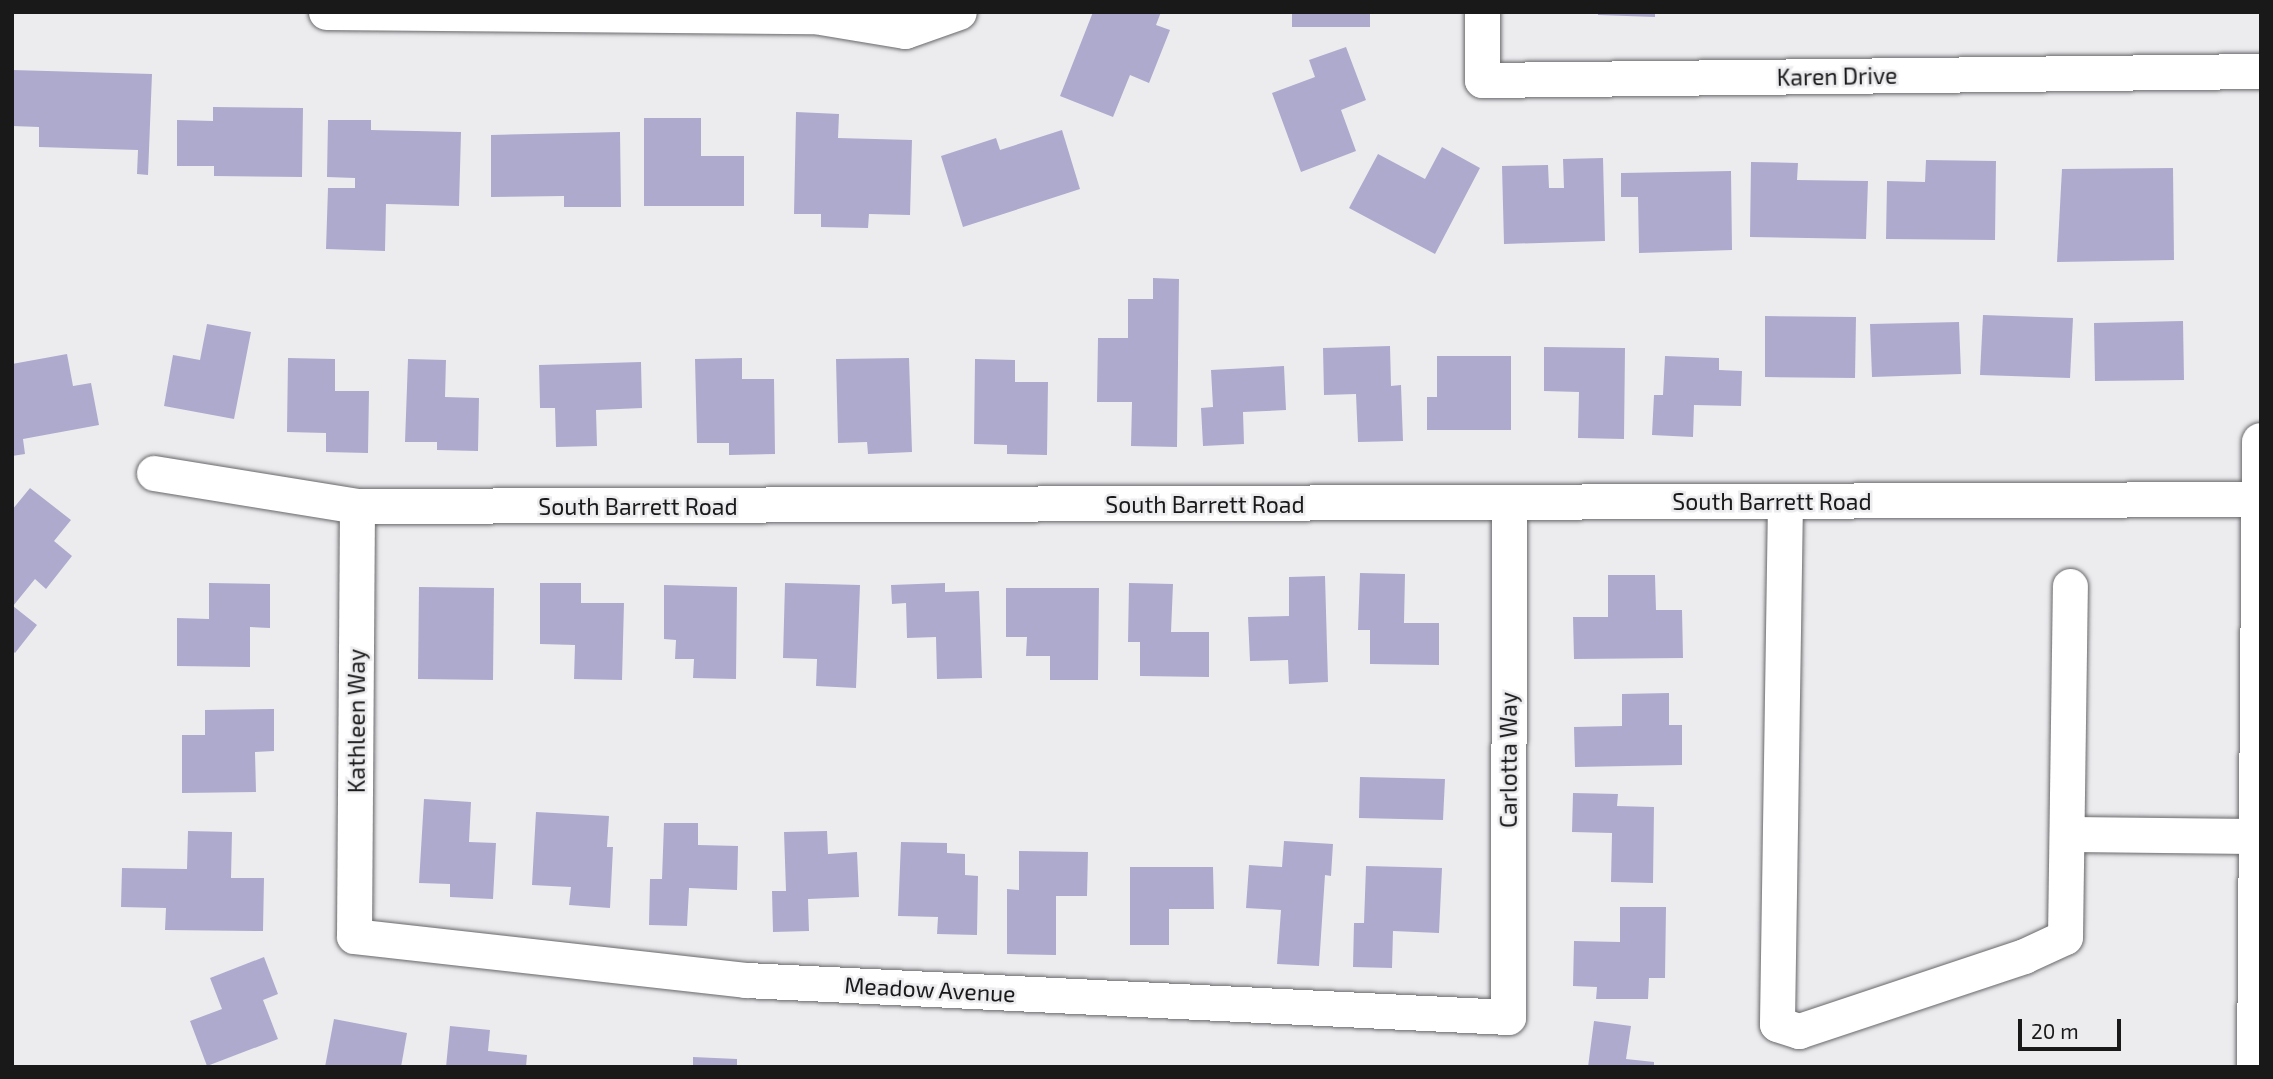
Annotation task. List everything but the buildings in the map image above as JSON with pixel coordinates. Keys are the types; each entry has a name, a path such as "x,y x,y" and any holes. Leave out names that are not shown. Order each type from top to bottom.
{"main road":[{"path":"2256,1067 2261,442"}],"street":[{"path":"326,12 815,16 905,31 959,12"},
{"name":"Karen Drive","path":"1482,12 1482,80 2261,71"},
{"name":"South Barrett Road","path":"154,473 357,506 2259,499"},
{"path":"1785,502 1777,1024 1799,1031 2024,956 2065,937 2070,586"},
{"name":"Carlotta Way","path":"1508,1017 1509,503"},
{"name":"Kathleen Way","path":"354,936 357,506"},
{"path":"2067,834 2259,814"},
{"name":"Meadow Avenue","path":"354,936 746,980 1508,1017"}]}
